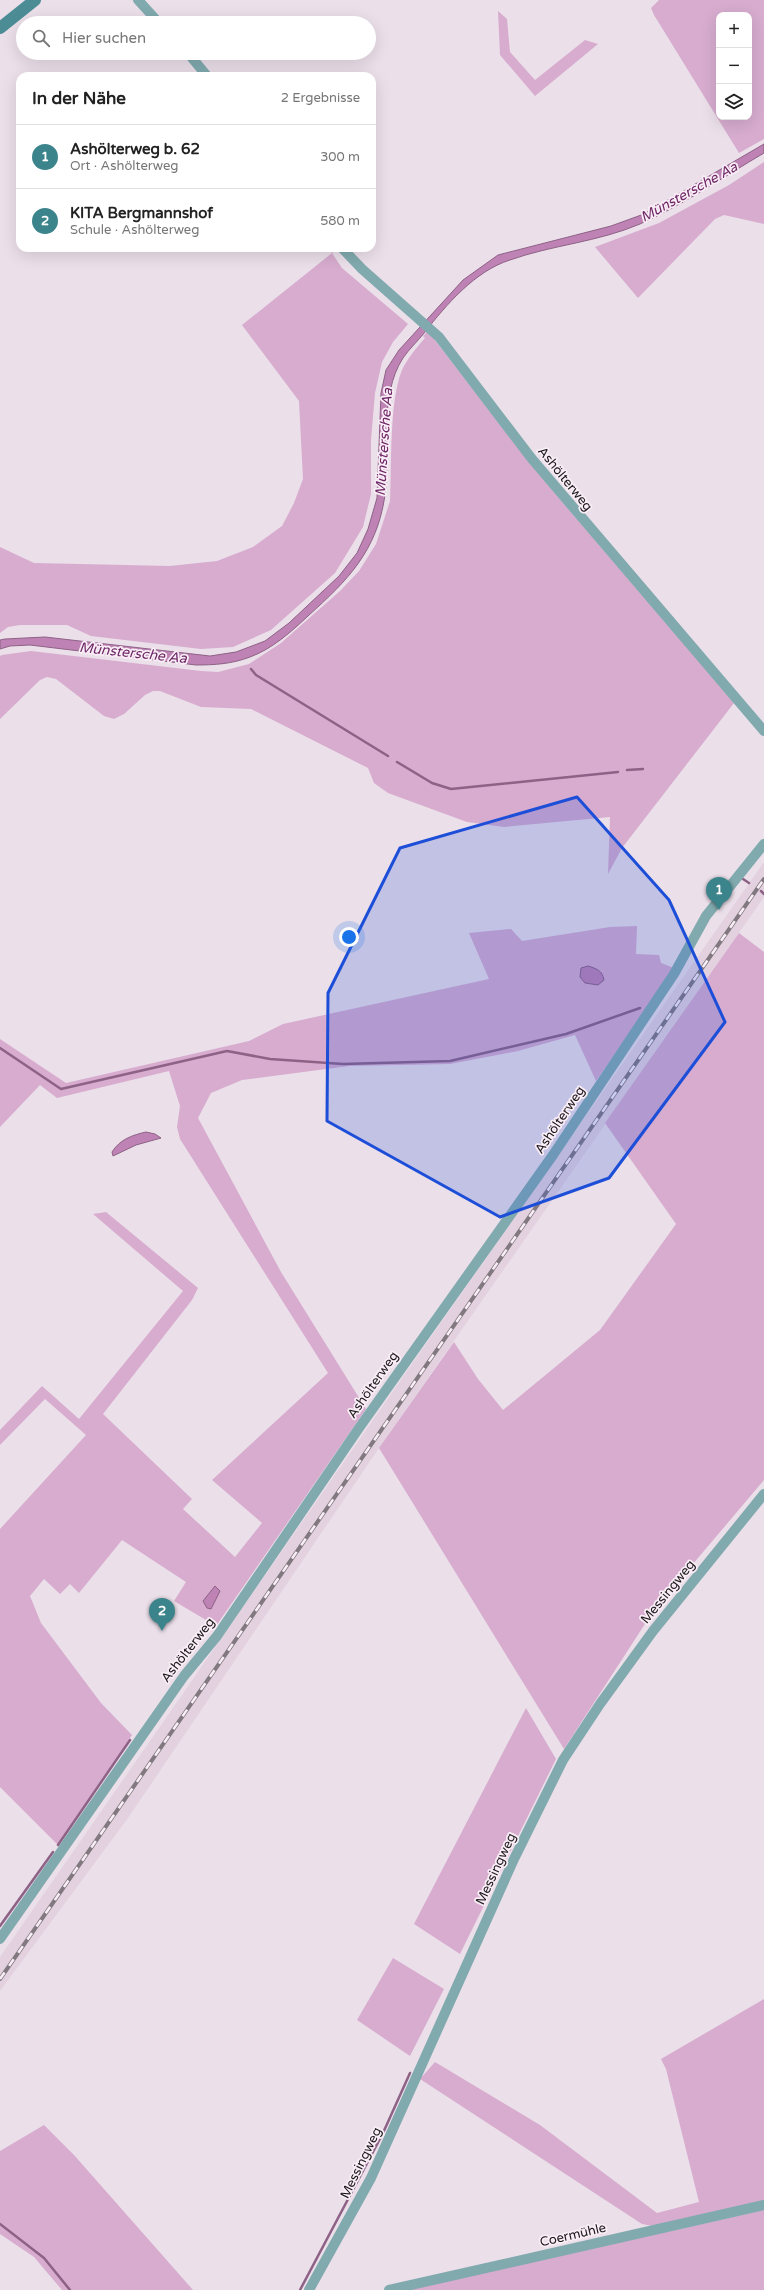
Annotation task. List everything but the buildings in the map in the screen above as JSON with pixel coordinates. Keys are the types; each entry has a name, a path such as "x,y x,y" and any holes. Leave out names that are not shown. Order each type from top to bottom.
{"main road":[{"path":"0,28 35,0"}],"street":[{"path":"138,0 153,16"},
{"path":"194,60 204,72"},
{"name":"Ashölterweg","path":"346,252 362,269 434,332 537,465 764,732"},
{"name":"Ashölterweg","path":"0,1939 184,1676 217,1636 359,1428 553,1155 679,968 706,916 764,844"},
{"name":"Messingweg","path":"309,2290 371,2178 514,1858 563,1760 600,1704 653,1631 764,1494"},
{"name":"Coermühle","path":"388,2290 764,2205"}],"highlighted area":[{"path":"577,797 669,900 725,1022 609,1178 500,1217 327,1121 328,993 400,848"}],"shaded area":[{"path":"659,0 764,0 764,139 739,153 719,120 752,120 752,12 716,12 716,116 651,8"},
{"path":"498,11 507,19 510,52 535,80 585,40 598,44 535,96 500,55"},
{"path":"764,162 764,224 724,215 715,219 638,298 595,247 659,223 729,185"},
{"path":"332,253 342,268 408,324 393,342 382,362 375,393 371,440 371,494 363,527 335,573 271,630 233,647 201,649 91,636 67,625 20,625 8,627 0,633 0,547 34,563 170,566 217,561 253,547 282,526 294,503 303,479 299,401 242,325"},
{"path":"428,331 530,464 734,703 622,848 608,874 610,817 504,827 467,822 388,793 374,783 368,768 251,709 201,707 160,691 153,691 145,695 124,714 114,719 104,716 56,679 47,677 40,680 0,719 0,656 2,655 31,651 218,672 249,664 281,643 340,591 359,571 376,544 390,501 393,416 398,383 404,366 412,353 425,338 423,336"},
{"path":"764,862 764,897 379,1448 128,1818 0,1991 0,1957 400,1381"},
{"path":"637,926 636,954 659,955 661,963 674,968 596,1081 575,1035 518,1051 450,1064 349,1066 242,1080 211,1093 198,1118 281,1272 366,1409 216,1626 174,1601 186,1582 122,1540 79,1593 70,1584 60,1594 44,1579 30,1596 41,1623 101,1703 132,1735 58,1845 0,1787 0,1529 86,1435 45,1399 0,1445 0,1430 42,1386 79,1419 183,1291 93,1214 106,1212 198,1288 192,1300 103,1414 192,1499 183,1509 235,1557 262,1523 212,1480 328,1373 180,1139 177,1127 180,1106 169,1071 57,1098 40,1085 0,1127 0,1039 66,1083 249,1041 283,1024 489,979 469,933 511,929 522,941 610,927"},
{"path":"739,933 764,952 764,1480 654,1610 564,1749 379,1448 454,1342 478,1379 503,1410 600,1330 676,1224 605,1123"},
{"path":"526,1708 556,1759 460,1954 414,1924"},
{"path":"393,1958 444,1989 410,2056 357,2020"},
{"path":"764,1999 764,2205 664,2228 642,2224 420,2079 435,2062 540,2125 657,2213 699,2202 666,2069 661,2059"},
{"path":"44,2125 74,2155 193,2290 62,2290 34,2257 0,2234 0,2151"},
{"path":"764,2210 764,2290 401,2290 653,2233 671,2231"}],"water":[{"name":"Münstersche Aa","path":"764,144 764,153 687,200 640,224 608,235 526,255 497,265 473,280 452,300 405,355 395,373 390,390 388,407 385,495 381,515 368,548 348,577 336,590 295,628 274,645 258,654 236,661 223,664 203,665 30,645 10,646 0,649 0,640 45,637 210,656 236,652 265,641 289,623 339,576 357,553 368,529 377,498 381,393 386,370 399,350 463,280 498,255 611,226 644,214"},
{"path":"588,966 596,969 602,974 604,980 598,985 585,983 580,977 581,968"},
{"path":"146,1132 155,1134 161,1138 136,1145 113,1156 112,1152 123,1141 132,1136"},
{"path":"215,1586 220,1591 211,1609 207,1608 203,1601"}],"waterway":[{"path":"251,669 256,675 388,756"},
{"path":"397,762 432,783 451,789 618,772"},
{"path":"627,770 643,769"},
{"path":"743,879 749,883"},
{"path":"761,891 764,894"},
{"path":"0,1048 61,1089 227,1051 270,1059 343,1064 450,1061 566,1034 640,1008"},
{"path":"58,1845 130,1740"},
{"path":"0,1926 53,1852"},
{"path":"300,2290 383,2133 410,2073"},
{"path":"0,2224 44,2258 70,2290"}],"railway":[{"path":"0,1979 764,879"}],"place":[{"name":"Ashölterweg b. 62","path":"719,910"},
{"name":"KITA Bergmannshof","path":"162,1631"}]}
